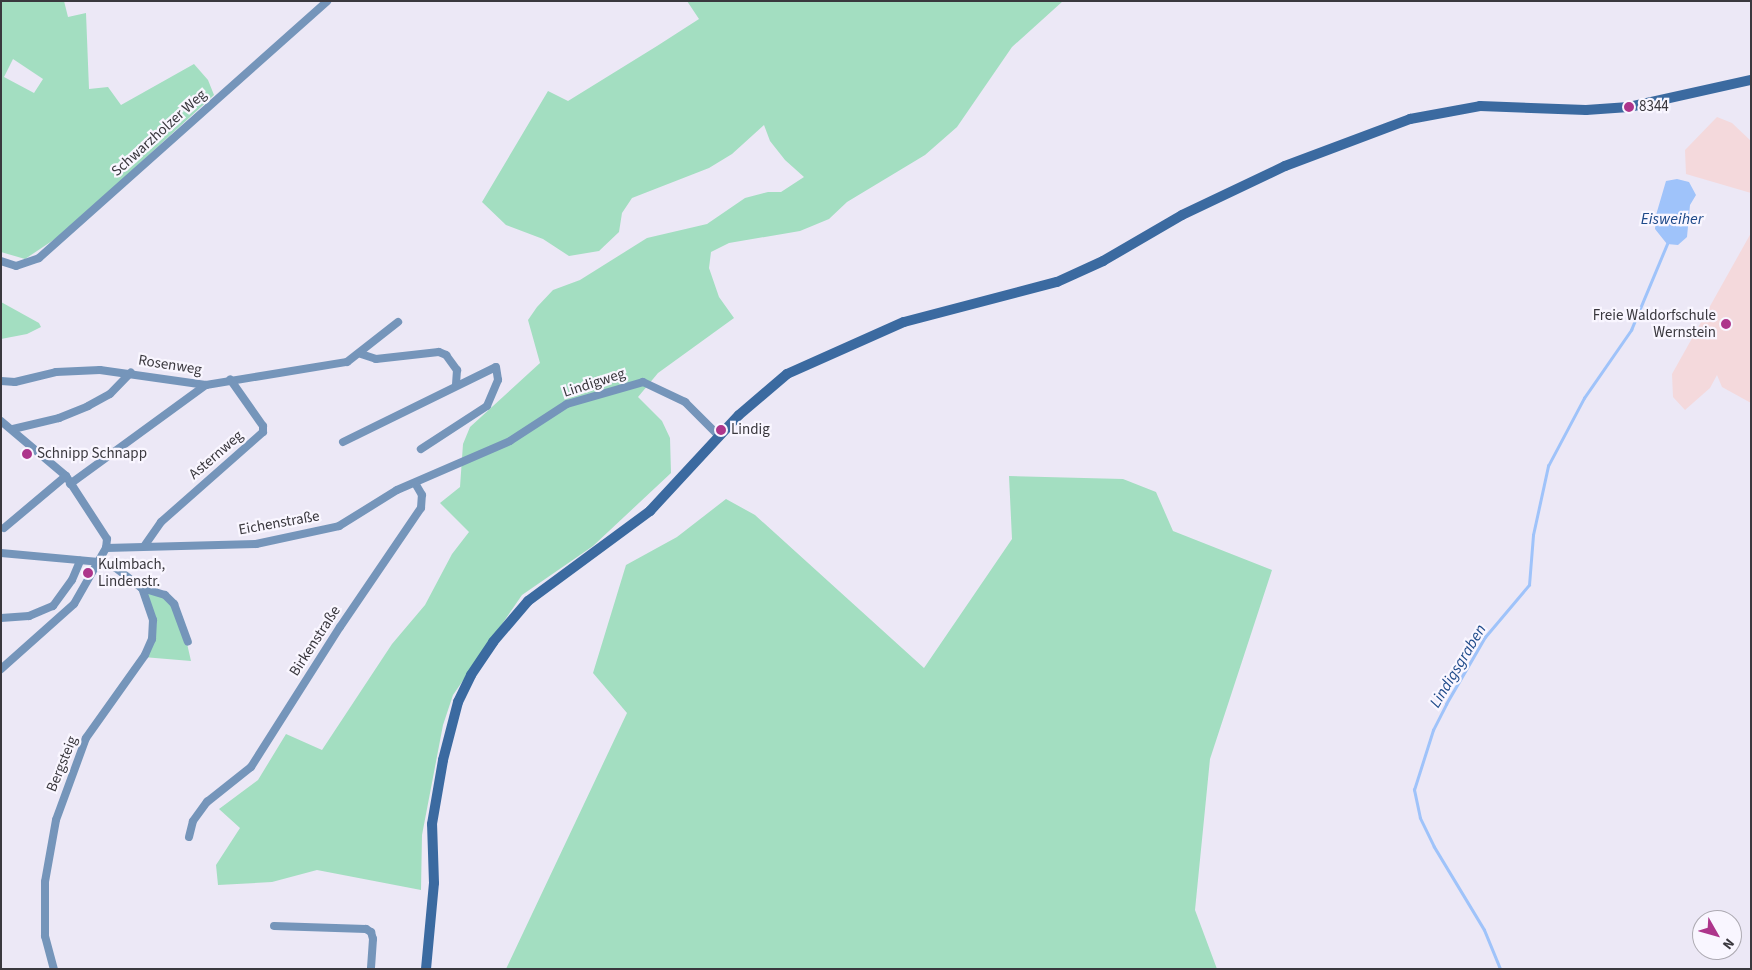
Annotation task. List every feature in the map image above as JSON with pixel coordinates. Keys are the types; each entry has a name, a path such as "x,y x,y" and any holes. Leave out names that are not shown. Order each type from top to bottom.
{"street":[{"name":"Schwarzholzer Weg","path":"1,261 16,266 40,258 327,1"},
{"path":"426,969 434,883 432,824 448,740 458,702 471,675 493,642 528,601 650,511 760,395 787,374 840,348 904,322 1057,282 1103,261 1182,215 1285,166 1410,119 1480,106 1586,110 1629,107 1751,80"},
{"name":"Rosenweg","path":"1,381 15,382 65,371 132,372 206,385 230,379 347,362 361,354 378,335 398,322"},
{"path":"361,354 376,359 439,352 446,355 457,370 456,385"},
{"path":"343,442 496,367 498,380 487,406 421,449"},
{"path":"13,429 59,418 88,406 110,394 132,372"},
{"name":"Asternweg","path":"146,545 161,522 263,432 263,426 230,379"},
{"name":"Lindigweg","path":"415,483 510,441 568,404 643,382 685,402 720,437"},
{"path":"70,484 206,385"},
{"path":"1,421 13,429 66,476 106,533 106,548 68,613 1,669"},
{"path":"4,528 66,476"},
{"name":"Eichenstraße","path":"106,548 146,545 256,544 310,534 338,526 415,483"},
{"name":"Birkenstraße","path":"192,811 207,802 251,767 340,627 421,508 422,495 415,483"},
{"path":"1,553 99,562 116,568 142,588 165,595 174,604 188,642"},
{"path":"1,618 29,616 53,606 72,580 80,561"},
{"name":"Bergsteig","path":"54,969 45,936 48,851 56,820 86,738 134,672 152,639 153,620 142,588"},
{"name":"Birkenstraße","path":"189,837 193,821 207,802"},
{"path":"274,926 366,929 372,932 373,939 371,969"}],"shaded area":[{"path":"1717,117 1732,123 1751,141 1751,193 1686,174 1685,150"},
{"name":"Freie Waldorfschule Wernstein","path":"1751,233 1751,403 1722,387 1717,375 1710,388 1685,410 1673,397 1672,374"}],"green space":[{"path":"1,1 64,1 68,17 86,13 89,89 108,87 121,105 194,64 208,80 214,95 64,233 25,259 1,252","holes":["13,59 43,79 34,93 4,77"]},
{"path":"687,1 1063,1 1012,47 957,127 925,155 847,202 829,219 800,231 729,243 711,252 709,268 719,297 734,318 658,373 638,397 662,421 670,438 671,473 593,546 522,595 453,695 443,725 422,835 421,890 317,870 272,882 218,885 216,865 240,828 219,809 258,780 286,734 322,750 392,644 425,605 452,554 469,532 440,503 460,487 463,444 470,427 540,363 528,320 537,307 553,290 580,280 647,238 707,224 745,198 768,192 781,192 804,177 785,160 770,141 764,125 732,154 709,168 632,198 622,213 619,232 599,251 569,256 543,239 506,225 482,202 548,91 568,101 699,19"},
{"path":"1,302 39,323 41,327 27,334 1,339"},
{"path":"1009,476 1123,479 1156,492 1173,531 1272,570 1210,759 1195,910 1217,969 506,969 627,713 593,673 626,565 677,537 726,499 755,515 924,668 1012,539"},
{"path":"142,588 165,595 180,613 191,661 143,657 154,631"}],"water":[{"name":"Eisweiher","path":"1677,179 1689,182 1696,195 1690,205 1687,237 1678,245 1667,244 1655,229 1656,215 1666,181"}],"waterway":[{"name":"Lindigsgraben","path":"1500,969 1484,930 1434,847 1420,818 1414,790 1433,730 1446,704 1485,637 1529,585 1533,535 1548,466 1584,398 1631,330 1667,244"}],"place":[{"name":"8344","path":"1629,107"},
{"name":"Freie Waldorfschule Wernstein","path":"1726,324"},
{"name":"Lindig","path":"721,430"},
{"name":"Schnipp Schnapp","path":"27,454"},
{"name":"Kulmbach, Lindenstr.","path":"88,573"}]}
